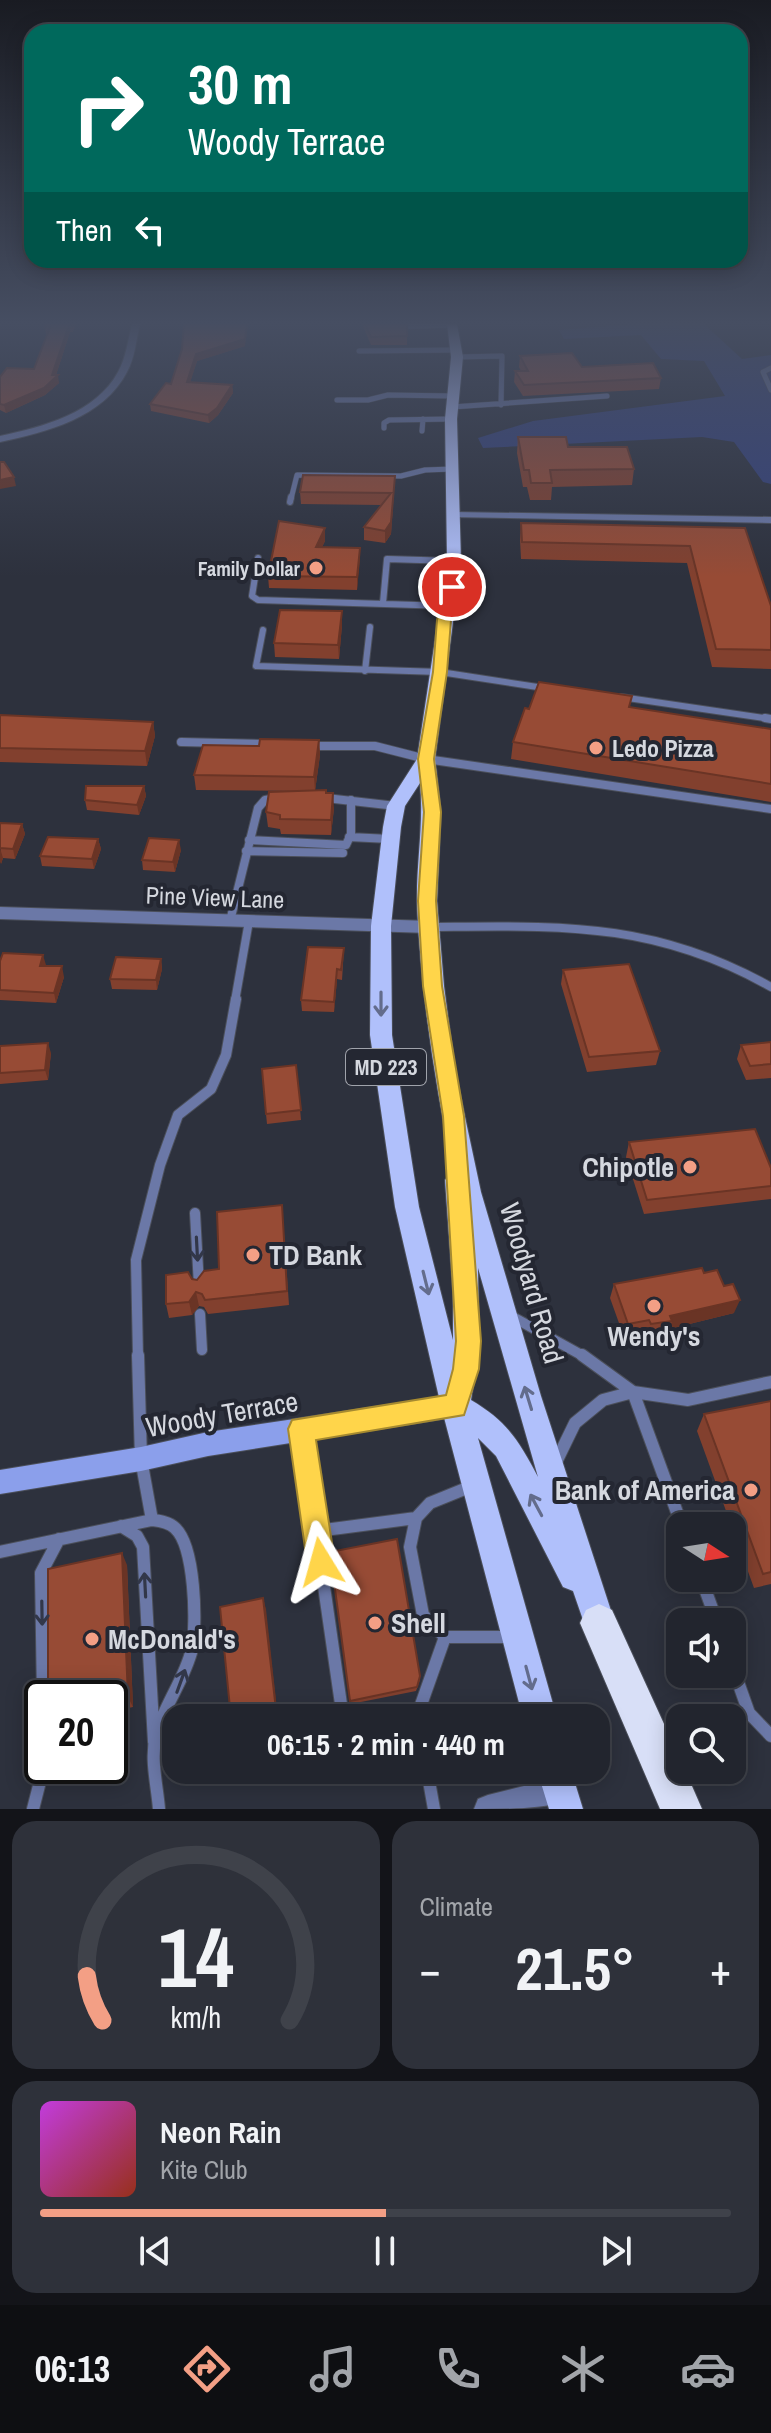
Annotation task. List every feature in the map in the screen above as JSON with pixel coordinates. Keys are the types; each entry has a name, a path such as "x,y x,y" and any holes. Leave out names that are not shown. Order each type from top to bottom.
{"highway":[{"path":"599,1623 681,1809"}],"main road":[{"name":"Woodyard Road","path":"452,408 454,561 426,759 432,812 429,927 434,1000 469,1192 551,1473 661,1809"},
{"name":"Woodyard Road","path":"426,759 396,806 390,839 381,926 381,1035 407,1207 455,1406 536,1704"},
{"path":"453,1116 469,1341 466,1369 455,1406 482,1422 506,1446 599,1623"}],"street":[{"path":"0,439 56,423 84,408"},
{"path":"454,515 771,520"},
{"name":"Pine View Lane","path":"0,913 429,927"},
{"name":"Woody Terrace","path":"0,1482 141,1459 208,1444 455,1406"},
{"path":"488,1809 560,1790"}],"lane":[{"path":"384,428 384,423 389,420 423,419 451,408"},
{"path":"422,431 423,419"},
{"path":"290,502 297,475 401,476 425,470 452,469"},
{"path":"258,558 252,596 258,600 448,606"},
{"path":"383,603 387,559 454,561"},
{"path":"365,671 370,627"},
{"path":"263,630 256,666 440,672 551,688"},
{"path":"608,696 771,719"},
{"path":"181,742 282,745"},
{"path":"296,745 375,746 426,759 771,809"},
{"path":"230,921 258,808 265,800 290,798"},
{"path":"315,798 396,806"},
{"path":"346,845 351,800"},
{"path":"248,843 346,845 390,839"},
{"path":"248,843 346,845"},
{"path":"152,1520 141,1459 136,1260 160,1165 178,1115 211,1089 226,1055 249,921"},
{"path":"429,927 577,928 651,935 701,949 771,987"},
{"path":"195,1213 199,1286"},
{"path":"503,1312 592,1361 633,1392 677,1512"},
{"path":"200,1314 202,1350"},
{"path":"551,1473 575,1423 603,1400 633,1392 688,1400 771,1382"},
{"path":"301,1429 341,1704"},
{"path":"477,1484 430,1503 416,1518 410,1547 423,1615 445,1637 519,1637"},
{"path":"317,1531 416,1518"},
{"path":"0,1552 152,1520 166,1522 178,1530 187,1549 194,1627 192,1647 180,1686 154,1746"},
{"path":"121,1526 137,1536 143,1547 159,1809"},
{"path":"43,1680 41,1573 59,1539"},
{"path":"422,1704 445,1637"},
{"path":"740,1688 749,1713 771,1736"},
{"path":"33,1809 39,1784"},
{"path":"430,1784 434,1809"}],"shaded area":[{"path":"630,408 771,408 771,484 763,482 734,442 702,437 483,448 478,438 533,421"}],"building":[{"path":"173,408 216,408 208,415"},
{"path":"518,437 566,437 568,447 627,447 634,469 550,470 552,483 531,483 529,470 524,470"},
{"path":"0,462 4,462 14,477 0,480"},
{"path":"303,475 395,476 391,522 385,531 364,527 391,493 300,492"},
{"path":"279,521 325,528 316,547 360,548 357,577 268,576"},
{"path":"521,523 745,528 771,606 771,650 716,649 690,546 522,542"},
{"path":"280,610 342,611 338,645 274,643"},
{"path":"539,682 632,696 629,707 771,729 771,784 513,742 525,708 529,709"},
{"path":"0,715 153,722 145,751 0,748"},
{"path":"260,739 319,740 314,777 194,775 203,745 259,746"},
{"path":"86,786 144,786 137,805 85,800"},
{"path":"326,790 326,793 333,793 331,820 280,819 280,815 266,812 269,792"},
{"path":"0,823 22,824 13,849 0,848"},
{"path":"48,837 98,839 92,859 40,856"},
{"path":"149,838 179,840 173,862 142,860"},
{"path":"308,947 344,948 341,970 337,969 334,1002 301,1000"},
{"path":"3,953 43,955 40,966 62,966 54,993 0,990"},
{"path":"116,957 161,959 156,980 110,979"},
{"path":"629,964 660,1051 589,1057 563,970"},
{"path":"771,1042 771,1064 750,1066 741,1045"},
{"path":"48,1043 45,1070 0,1073 0,1046"},
{"path":"296,1065 301,1110 266,1114 262,1069"},
{"path":"755,1129 771,1168 771,1186 647,1200 629,1142"},
{"name":"TD Bank","path":"282,1205 287,1291 205,1300 202,1294 196,1292 189,1302 166,1304 166,1275 188,1272 192,1279 197,1280 204,1271 219,1269 217,1212"},
{"path":"702,1268 704,1273 717,1270 724,1286 733,1284 740,1300 670,1316 672,1321 651,1324 649,1320 628,1324 614,1284"},
{"path":"771,1401 771,1572 763,1574 746,1528 746,1512 740,1512 704,1414"},
{"name":"Shell","path":"397,1539 420,1676 417,1687 350,1701 330,1552"},
{"name":"McDonald's","path":"122,1553 127,1680 48,1680 48,1569"},
{"path":"263,1598 275,1704 230,1704 220,1607"}],"place":[{"name":"Family Dollar","path":"316,568"},
{"name":"Ledo Pizza","path":"596,748"},
{"name":"Chipotle","path":"690,1167"},
{"name":"TD Bank","path":"253,1255"},
{"name":"Wendy's","path":"654,1306"},
{"name":"Bank of America","path":"751,1490"},
{"name":"Shell","path":"375,1623"},
{"name":"McDonald's","path":"92,1639"}],"route":[{"path":"321,1562 301,1429 455,1406 466,1369 469,1341 453,1116 433,986 427,901 432,812 426,759 440,672 444,620 452,587"}]}
